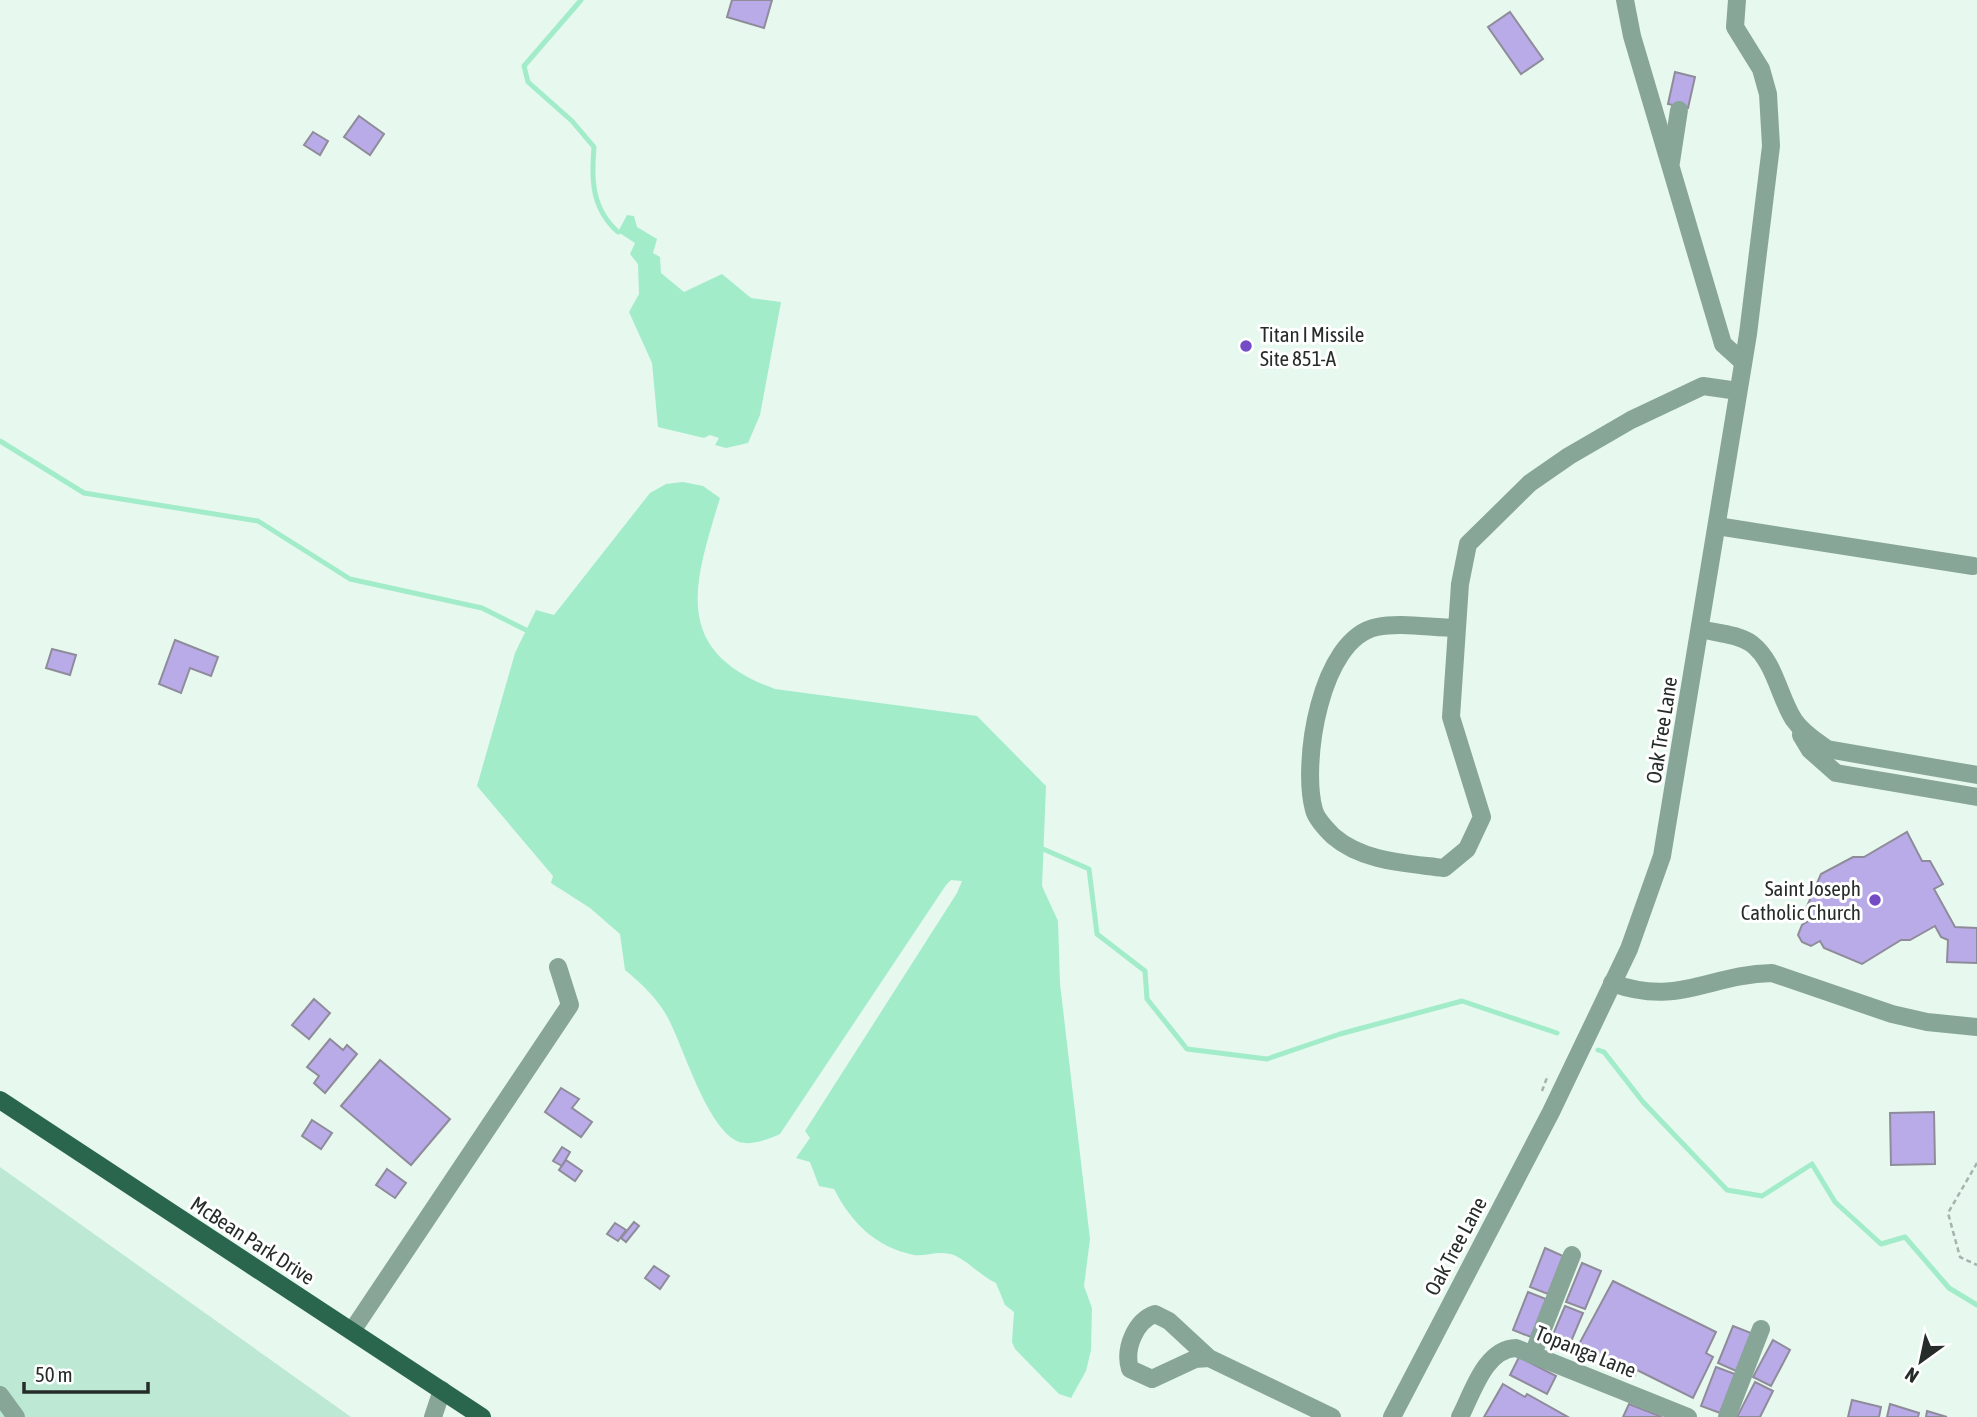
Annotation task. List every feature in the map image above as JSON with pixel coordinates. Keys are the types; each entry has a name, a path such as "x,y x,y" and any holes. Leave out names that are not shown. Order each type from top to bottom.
{"main road":[{"name":"McBean Park Drive","path":"0,1100 482,1417"}],"street":[{"path":"1625,0 1632,36 1723,344 1743,362"},
{"name":"Oak Tree Lane","path":"1392,1417 1550,1112 1643,918 1662,856 1743,362 1771,146 1771,119 1761,69 1735,27 1737,0"},
{"path":"1670,168 1679,110"},
{"path":"1457,628 1376,627 1352,640 1332,670 1316,713 1308,767 1314,813 1333,836 1375,859 1444,868 1467,849 1482,817 1451,717 1460,584 1468,544 1530,483 1569,456 1631,420 1703,386 1738,391"},
{"path":"1717,526 1973,566"},
{"path":"1700,629 1740,638 1753,645 1765,660 1805,745 1836,773 1977,797"},
{"path":"1794,719 1808,736 1827,748 1974,777"},
{"path":"352,1331 570,1005 558,967"},
{"path":"1612,983 1633,990 1657,993 1703,988 1751,974 1772,973 1892,1014 1927,1022 1977,1027"},
{"path":"1534,1354 1572,1255"},
{"path":"1209,1358 1195,1359 1152,1379 1130,1369 1127,1360 1128,1346 1140,1326 1146,1317 1155,1314 1169,1321 1209,1358 1332,1417"},
{"path":"1727,1417 1760,1329"},
{"name":"Topanga Lane","path":"1460,1417 1489,1362 1499,1351 1516,1348 1688,1417"},
{"path":"433,1417 442,1390"},
{"path":"0,1395 16,1417"}],"path":[{"path":"1977,1163 1948,1213 1960,1257 1977,1265"}],"shaded area":[{"path":"627,215 634,216 637,227 657,239 653,253 660,257 661,273 684,292 722,274 751,298 781,302 760,415 748,443 726,448 715,445 719,438 710,435 704,438 658,427 652,363 629,312 639,294 638,264 630,254 635,243 618,232"},
{"path":"683,482 703,486 720,498 698,586 698,612 705,635 718,655 741,673 775,689 977,716 1046,786 1042,886 1058,921 1060,984 1090,1239 1084,1286 1092,1308 1091,1350 1086,1371 1071,1398 1059,1394 1015,1349 1012,1342 1014,1312 1005,1305 996,1283 956,1256 945,1253 914,1255 887,1246 856,1222 834,1189 819,1186 810,1162 796,1158 810,1138 805,1131 957,893 962,881 951,880 946,885 780,1134 744,1143 727,1134 717,1121 664,1011 649,992 625,970 620,934 590,908 551,883 553,876 477,786 515,653 536,610 554,615 650,493 666,484"},
{"path":"0,1167 351,1417 0,1417"}],"building":[{"path":"732,0 772,0 764,28 727,17"},
{"path":"1510,12 1543,59 1521,74 1488,27"},
{"path":"1675,72 1695,77 1688,108 1668,104"},
{"path":"359,116 384,134 370,155 344,137"},
{"path":"313,132 328,141 320,155 304,145"},
{"path":"175,640 218,657 211,676 190,668 181,693 159,684"},
{"path":"52,649 76,655 70,675 46,668"},
{"name":"Saint Joseph Catholic Church","path":"1907,832 1922,861 1930,861 1943,884 1934,889 1955,927 1977,928 1977,963 1947,962 1948,940 1941,937 1935,926 1910,940 1901,940 1862,964 1824,948 1820,941 1811,946 1802,942 1798,935 1802,925 1810,920 1805,911 1821,874 1853,857 1864,857"},
{"path":"314,999 330,1013 309,1039 292,1025"},
{"path":"330,1039 343,1050 347,1045 357,1054 325,1093 314,1083 319,1076 307,1067"},
{"path":"380,1060 450,1119 411,1165 341,1106"},
{"path":"561,1088 579,1099 572,1108 592,1122 581,1137 545,1112"},
{"path":"1934,1112 1935,1164 1891,1165 1890,1113"},
{"path":"312,1120 332,1133 321,1149 302,1136"},
{"path":"562,1147 570,1152 562,1166 553,1161"},
{"path":"566,1160 582,1171 575,1181 559,1170"},
{"path":"387,1169 406,1183 395,1198 376,1185"},
{"path":"634,1222 639,1226 626,1242 621,1238"},
{"path":"615,1223 626,1230 618,1241 607,1234"},
{"path":"1545,1248 1563,1256 1548,1294 1530,1287"},
{"path":"1582,1263 1601,1271 1585,1309 1566,1302"},
{"path":"654,1266 669,1276 660,1289 645,1278"},
{"path":"1613,1281 1716,1332 1706,1353 1713,1357 1693,1398 1637,1370 1635,1375 1578,1346"},
{"path":"1528,1292 1546,1299 1531,1337 1513,1330"},
{"path":"1565,1306 1583,1313 1567,1351 1549,1344"},
{"path":"1733,1326 1751,1333 1736,1371 1718,1363"},
{"path":"1773,1340 1790,1350 1771,1386 1753,1377"},
{"path":"1519,1357 1556,1376 1547,1394 1510,1375"},
{"path":"1716,1367 1735,1374 1720,1413 1701,1406"},
{"path":"1755,1382 1773,1391 1760,1417 1737,1417"},
{"path":"1503,1384 1525,1397 1527,1394 1568,1417 1484,1417"},
{"path":"1852,1400 1881,1407 1879,1417 1848,1417"},
{"path":"1629,1404 1662,1417 1623,1417"},
{"path":"1890,1404 1919,1413 1918,1417 1887,1417"},
{"path":"1927,1411 1947,1417 1926,1417"}],"waterway":[{"path":"581,0 524,66 528,82 572,121 594,147 593,182 598,204 618,232"},
{"path":"0,441 84,493 258,521 350,579 482,608 526,630"},
{"path":"1043,849 1089,869 1097,934 1145,971 1147,999 1187,1049 1267,1059 1340,1034 1462,1001 1557,1033"},
{"path":"1598,1050 1604,1052 1643,1102 1727,1190 1762,1196 1812,1164 1835,1202 1881,1244 1905,1237 1949,1288 1977,1305"}],"place":[{"name":"Titan I Missile Site 851-A","path":"1246,346"},
{"name":"Saint Joseph Catholic Church","path":"1875,900"}]}
